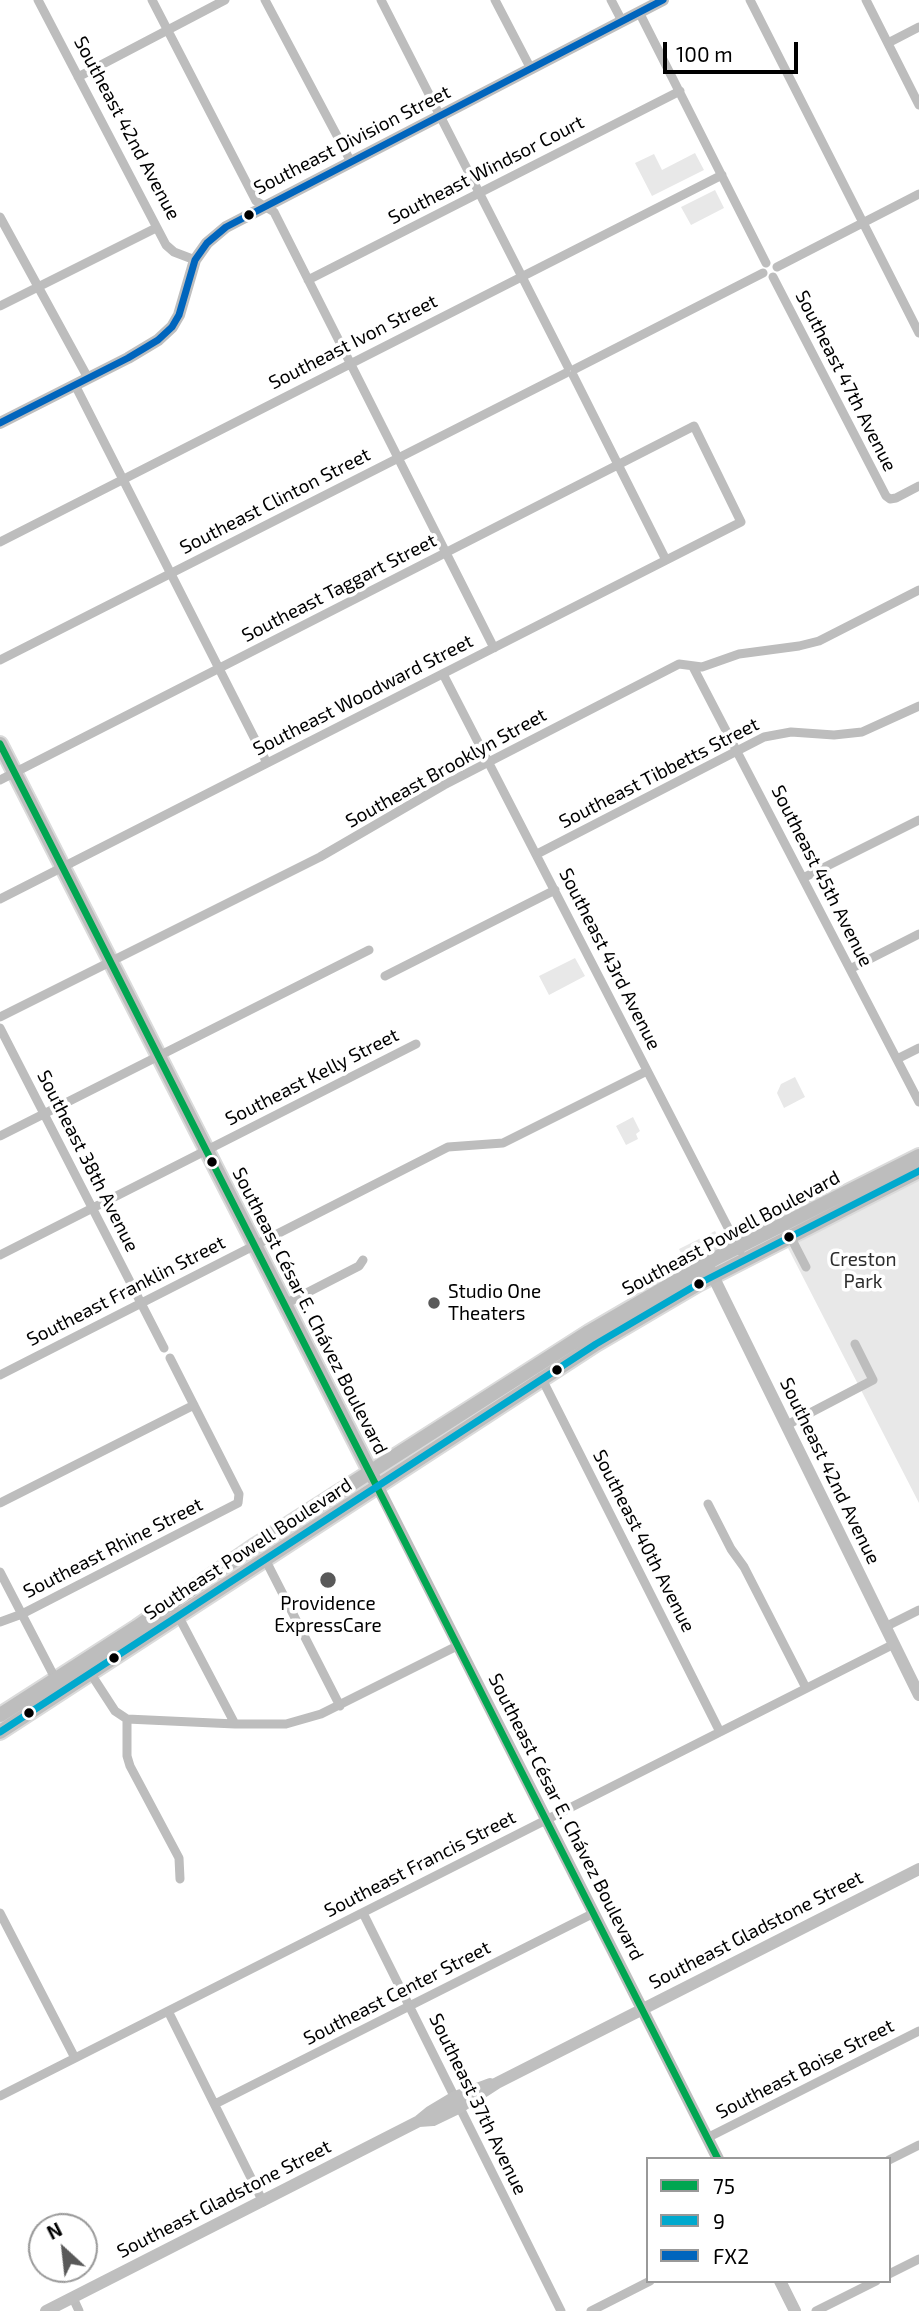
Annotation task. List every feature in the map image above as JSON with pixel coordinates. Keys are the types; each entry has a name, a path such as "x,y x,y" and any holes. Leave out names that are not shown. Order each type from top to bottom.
{"main road":[{"name":"Southeast Division Street","path":"0,423 145,349 172,327 183,306 195,260 207,243 221,231 663,0"},
{"name":"Southeast César E. Chávez Boulevard","path":"0,744 717,2157"},
{"name":"Southeast Powell Boulevard","path":"0,1731 91,1674 256,1545 371,1472 710,1270 788,1230 919,1156"},
{"name":"Southeast Powell Boulevard","path":"788,1230 919,1171"},
{"name":"Southeast 42nd Avenue","path":"710,1270 919,1695"},
{"name":"Southeast Powell Boulevard","path":"0,1716 94,1655 265,1559 378,1486 539,1373"},
{"path":"91,1674 94,1655"},
{"path":"45,1703 55,1680"},
{"name":"Southeast Gladstone Street","path":"46,2311 419,2122 429,2112 458,2102 483,2085 497,2083 919,1869"},
{"path":"781,2283 794,2311"}],"street":[{"name":"Southeast 42nd Avenue","path":"38,0 156,228 170,249 195,260"},
{"path":"152,0 256,201 274,212 494,648"},
{"path":"78,77 225,0"},
{"path":"265,0 351,163"},
{"path":"381,0 666,560"},
{"path":"495,0 531,69"},
{"path":"611,0 622,21"},
{"path":"750,0 919,334"},
{"path":"866,0 919,105"},
{"path":"639,12 766,263"},
{"path":"888,43 919,27"},
{"name":"Southeast Windsor Court","path":"308,280 680,91"},
{"name":"Southeast Ivon Street","path":"0,542 722,175"},
{"path":"766,263 762,268 763,274 768,278 919,194"},
{"path":"0,217 88,378"},
{"path":"0,306 156,228"},
{"path":"766,263 772,263 775,272"},
{"name":"Southeast 47th Avenue","path":"775,272 890,499 919,486"},
{"name":"Southeast Clinton Street","path":"2,659 763,274"},
{"path":"75,385 267,763"},
{"name":"Southeast Taggart Street","path":"0,780 694,426 741,522"},
{"name":"Southeast Woodward Street","path":"0,899 741,522"},
{"name":"Southeast Brooklyn Street","path":"0,1017 320,857 489,762 679,664 702,667 738,654 799,646 820,640 919,590"},
{"name":"Southeast 45th Avenue","path":"693,667 919,1102"},
{"name":"Southeast 43rd Avenue","path":"443,674 741,1254"},
{"name":"Southeast Tibbetts Street","path":"537,854 764,737 791,732 834,735 862,732 919,706"},
{"path":"803,878 919,820"},
{"path":"384,976 555,890"},
{"path":"850,968 919,934"},
{"path":"0,1136 369,950"},
{"name":"Southeast 38th Avenue","path":"0,1028 164,1348"},
{"name":"Southeast Kelly Street","path":"0,1255 416,1044"},
{"path":"897,1059 919,1048"},
{"name":"Southeast Franklin Street","path":"0,1374 449,1147 503,1143 648,1071"},
{"path":"788,1230 806,1267"},
{"path":"285,1304 359,1266 363,1260"},
{"path":"787,1425 873,1380 855,1344"},
{"path":"0,1503 194,1405 170,1358"},
{"name":"Southeast 40th Avenue","path":"539,1373 720,1732"},
{"name":"Southeast Rhine Street","path":"0,1622 22,1614 236,1505 240,1500 239,1494 194,1405"},
{"path":"708,1504 731,1549 744,1567 806,1688"},
{"path":"265,1559 340,1706"},
{"path":"0,1572 55,1680"},
{"path":"176,1610 235,1724"},
{"path":"885,1627 919,1610"},
{"name":"Southeast Francis Street","path":"0,2096 894,1644"},
{"path":"91,1674 115,1711 127,1719 265,1725 295,1722 340,1706 457,1646"},
{"path":"127,1719 130,1766 179,1858 180,1879"},
{"path":"0,1913 75,2058"},
{"name":"Southeast 37th Avenue","path":"363,1913 561,2311"},
{"name":"Southeast Center Street","path":"215,2104 594,1913"},
{"path":"168,2011 263,2202"},
{"name":"Southeast Boise Street","path":"707,2138 919,2031"},
{"path":"891,2159 919,2145"},
{"path":"891,2273 919,2259"},
{"path":"591,2311 646,2283"},
{"path":"816,2311 872,2283"},
{"path":"73,2298 79,2311"}],"green space":[{"path":"695,153 704,170 652,196 635,163 654,154 662,170"},
{"path":"715,190 724,208 691,225 681,207"},
{"path":"575,958 585,976 549,995 539,976"},
{"path":"795,1077 805,1097 784,1108 777,1093 781,1084"},
{"path":"633,1117 640,1131 636,1134 638,1139 626,1145 616,1126"},
{"name":"Creston Park","path":"919,1178 919,1503 788,1248"},
{"path":"715,1231 723,1246 687,1264 679,1249"}],"transit line":[{"name":"FX2","path":"0,423 158,340 172,327 179,315 195,260 207,243 226,227 663,0"},
{"name":"75","path":"0,744 717,2157"},
{"name":"9","path":"0,1732 596,1344 698,1284 919,1171"}],"place":[{"name":"Studio One Theaters","path":"434,1303"},
{"name":"Providence ExpressCare","path":"328,1580"}]}
